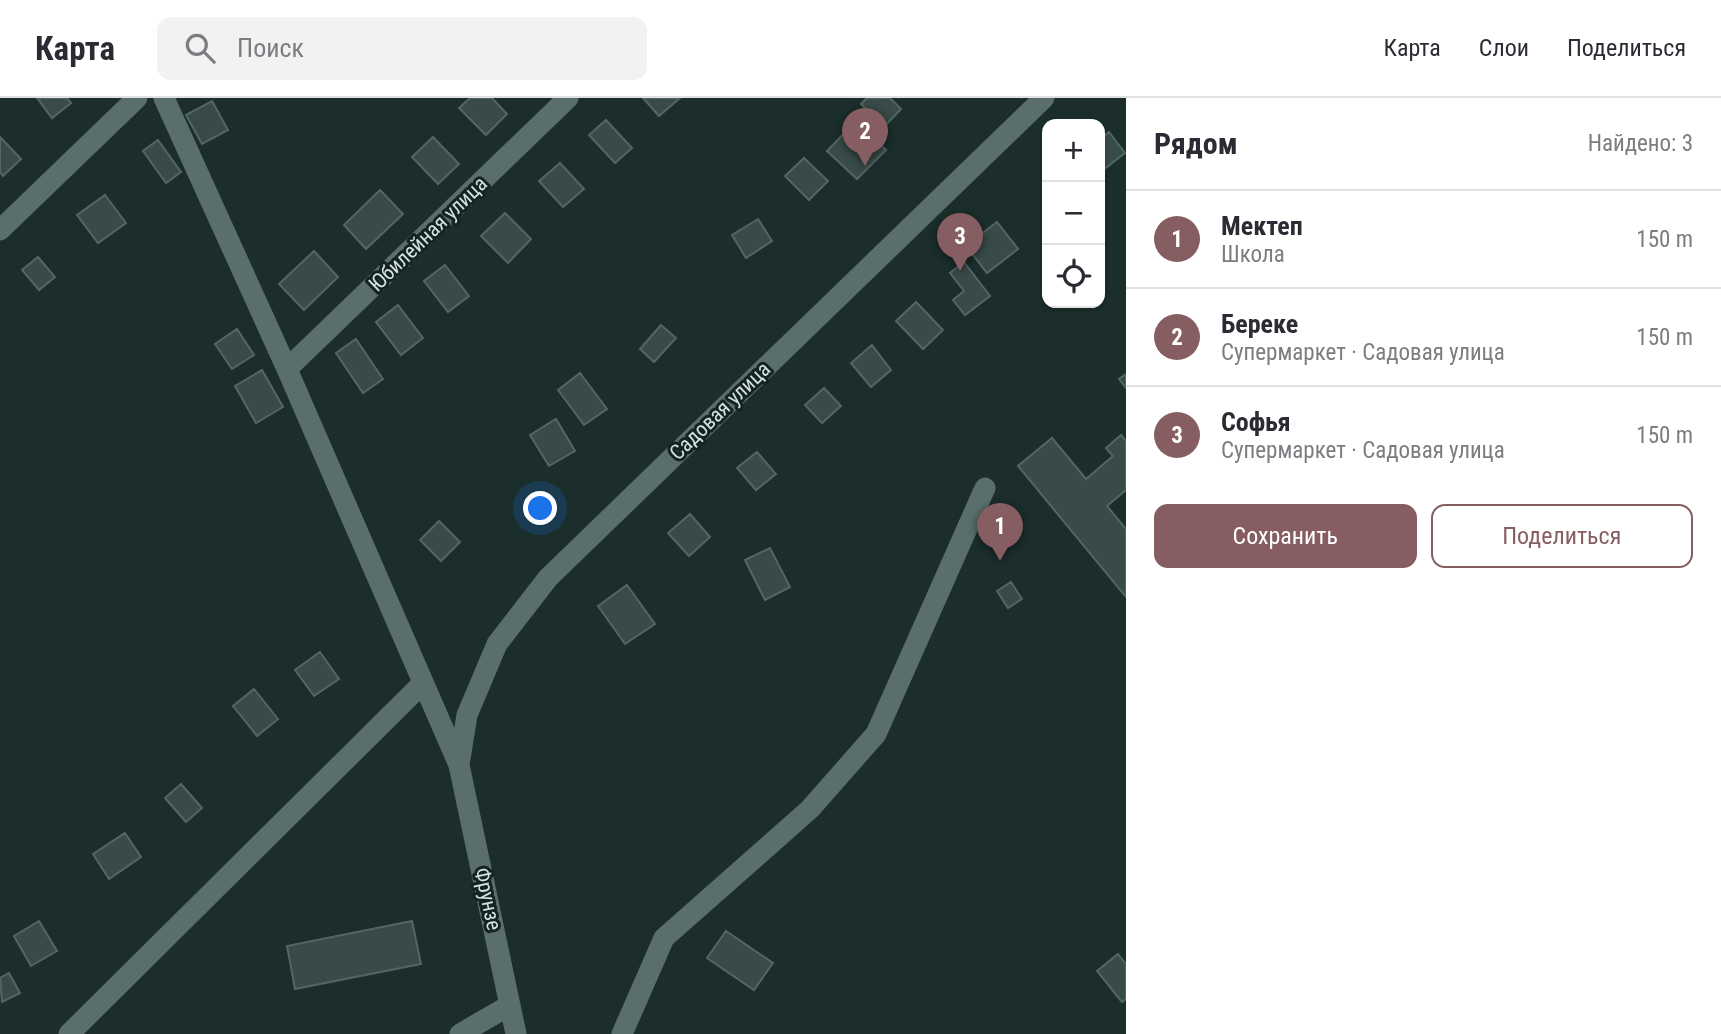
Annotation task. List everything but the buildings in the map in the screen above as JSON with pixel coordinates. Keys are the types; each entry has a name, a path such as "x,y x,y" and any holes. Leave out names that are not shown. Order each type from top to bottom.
{"street":[{"path":"0,230 136,98"},
{"path":"164,98 287,369 459,765"},
{"name":"Юбилейная улица","path":"287,369 568,98"},
{"name":"Садовая улица","path":"459,765 467,715 497,644 548,578 1044,98"},
{"path":"622,1034 664,938 810,809 876,734 985,488"},
{"path":"69,1034 424,683"},
{"name":"Фрунзе","path":"459,765 516,1034"},
{"path":"460,1034 510,1005"}],"place":[{"name":"Береке","path":"865,166"},
{"name":"Софья","path":"960,271"},
{"name":"Мектеп","path":"1000,561"}]}
